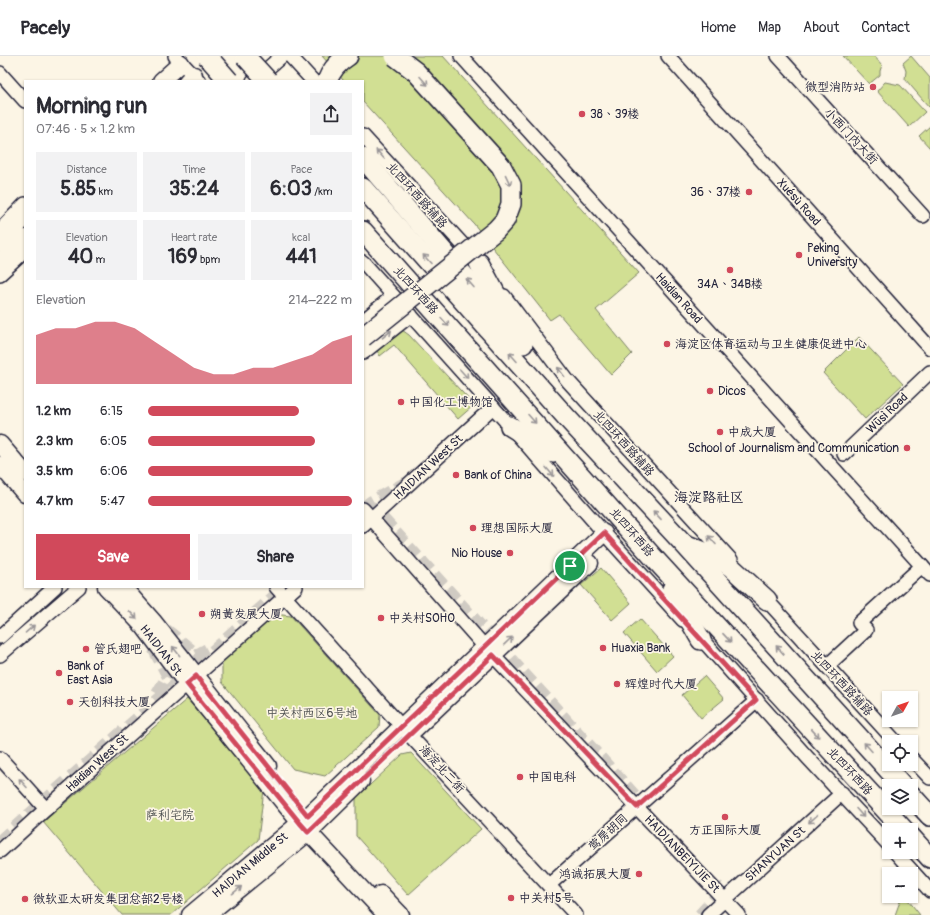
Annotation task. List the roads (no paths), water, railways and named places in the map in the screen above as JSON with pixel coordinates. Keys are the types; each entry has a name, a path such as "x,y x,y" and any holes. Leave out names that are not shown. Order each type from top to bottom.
{"highway":[{"path":"207,56 229,80"},
{"path":"245,56 267,80"},
{"path":"327,80 336,65 348,56"},
{"path":"364,336 496,230 505,220 512,204 511,185 501,166 416,72 395,56"},
{"path":"364,159 523,344"},
{"path":"364,189 567,418 684,544 897,779"},
{"name":"北四环西路","path":"364,232 653,557 898,823"},
{"path":"479,263 523,344 567,418"},
{"path":"510,426 571,464"},
{"path":"684,544 703,550 717,557 731,567 767,600"},
{"path":"653,557 702,640"},
{"path":"918,802 930,816"},
{"path":"918,845 930,858"}],"main road":[{"path":"159,80 181,58"},
{"path":"0,244 24,219"},
{"path":"0,262 24,239"},
{"path":"0,444 24,472"},
{"path":"0,465 24,493"},
{"name":"HAIDIAN Middle St","path":"207,915 308,824 608,537"},
{"name":"HAIDIAN St","path":"107,588 191,680 308,824 386,915"},
{"name":"HAIDIAN St","path":"124,588 153,620 191,680"},
{"name":"HAIDIAN Middle St","path":"190,915 308,824"},
{"name":"HAIDIAN St","path":"308,824 401,915"}],"street":[{"path":"181,58 193,79 219,56"},
{"path":"254,80 282,56"},
{"path":"290,56 312,80"},
{"name":"Haidian Road","path":"461,56 926,570"},
{"name":"Xuésù Road","path":"668,56 930,348"},
{"name":"小西门内大街","path":"778,56 923,216"},
{"path":"0,73 24,100"},
{"name":"北四环西路辅路","path":"364,137 479,263 568,382 890,735"},
{"path":"0,230 24,205"},
{"path":"0,274 24,251"},
{"path":"364,263 389,300 493,407 608,537 807,757 882,837"},
{"path":"364,320 389,300"},
{"path":"364,352 406,318"},
{"name":"Wūsì Road","path":"844,454 930,372"},
{"name":"HAIDIAN West St","path":"366,518 493,407"},
{"name":"HAIDIANBEIYIJIE St","path":"366,518 489,651 740,915"},
{"path":"827,666 866,630 859,623 926,570"},
{"path":"0,637 54,588"},
{"path":"0,655 78,588"},
{"name":"海淀北二街","path":"277,588 406,731 576,915"},
{"path":"191,680 295,588"},
{"name":"Haidian West St","path":"0,851 191,680"},
{"name":"莺房胡同","path":"549,885 756,700"},
{"path":"0,758 46,809"},
{"path":"918,765 930,778"},
{"name":"SHANYUAN St","path":"708,915 842,793"},
{"path":"901,859 930,891"}],"tunnel":[{"path":"364,508 371,502 406,483"},
{"path":"370,511 373,508 644,806"},
{"path":"0,841 284,588"},
{"path":"166,630 197,655 212,647"},
{"path":"154,649 168,676 155,698"},
{"path":"700,915 722,891 717,886"}],"place":[{"name":"微型消防站","path":"873,87"},
{"name":"38、39楼","path":"582,114"},
{"name":"36、37楼","path":"749,192"},
{"name":"Peking University","path":"799,255"},
{"name":"34A、34B楼","path":"730,270"},
{"name":"海淀区体育运动与卫生健康促进中心","path":"667,344"},
{"name":"Dicos","path":"710,391"},
{"name":"中国化工博物馆","path":"401,402"},
{"name":"中成大厦","path":"720,432"},
{"name":"School of Journalism and Communication","path":"907,448"},
{"name":"Bank of China","path":"456,475"},
{"name":"理想国际大厦","path":"473,528"},
{"name":"Nio House","path":"510,553"},
{"name":"朔黄发展大厦","path":"202,614"},
{"name":"中关村SOHO","path":"381,618"},
{"name":"Huaxia Bank","path":"603,648"},
{"name":"管氏翅吧","path":"86,649"},
{"name":"Bank of East Asia","path":"59,673"},
{"name":"辉煌时代大厦","path":"617,684"},
{"name":"天创科技大厦","path":"70,702"},
{"name":"中国电科","path":"520,777"},
{"name":"方正国际大厦","path":"725,817"},
{"name":"鸿诚拓展大厦","path":"639,874"},
{"name":"中关村5号","path":"511,898"},
{"name":"微软亚太研发集团总部2号楼","path":"25,899"}],"district":[{"name":"海淀路社区","path":"709,497"}],"park label":[{"name":"中关村西区6号地","path":"312,713"},
{"name":"萨利宅院","path":"170,815"}]}
